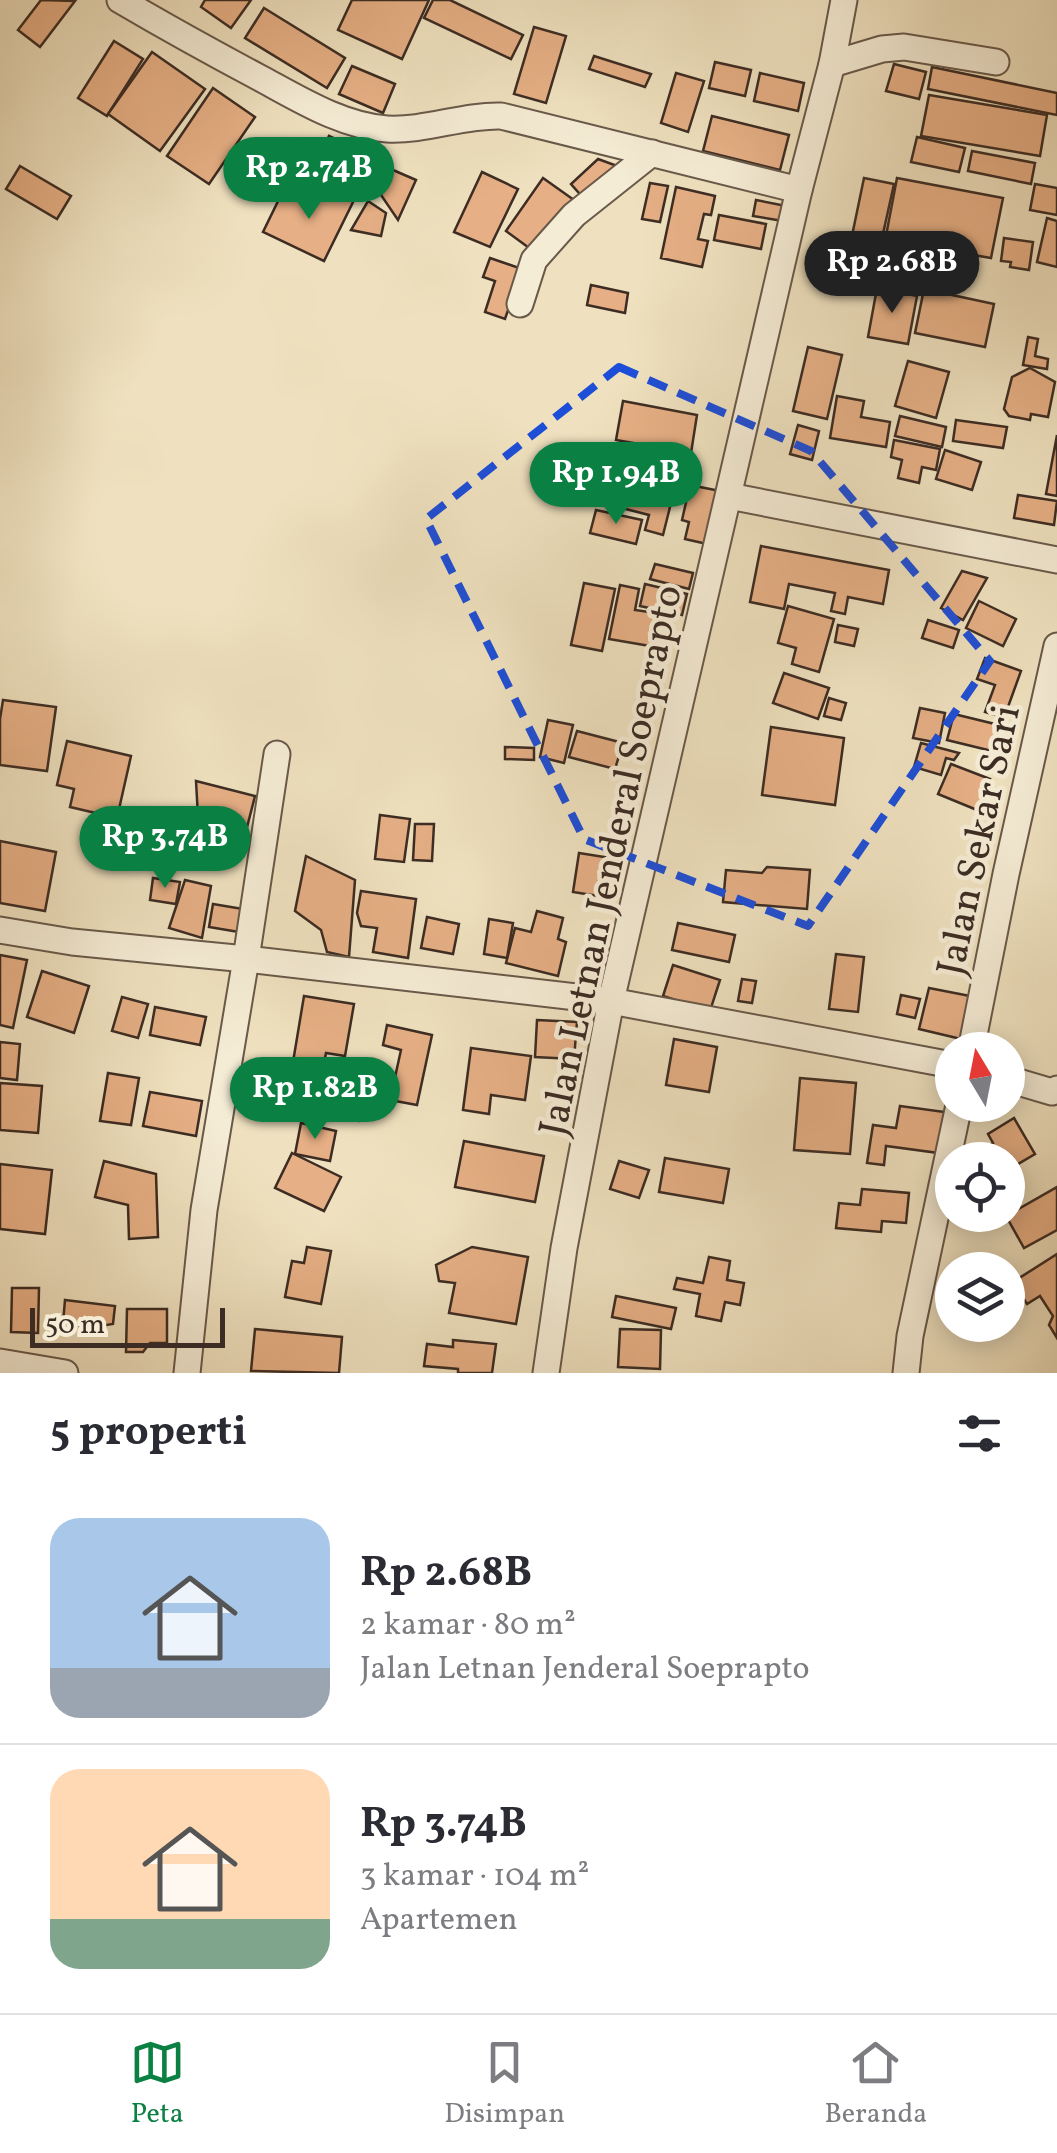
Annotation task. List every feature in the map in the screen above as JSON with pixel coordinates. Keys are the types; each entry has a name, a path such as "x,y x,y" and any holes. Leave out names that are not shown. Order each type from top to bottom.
{"street":[{"path":"120,0 308,104 359,125 407,129 468,117 500,116 799,190"},
{"name":"Jalan Letnan Jenderal Soeprapto","path":"546,1373 564,1248 612,1001 844,8"},
{"path":"832,64 882,49 904,47 996,62"},
{"path":"520,304 534,260 560,230 652,153"},
{"path":"729,496 1057,560"},
{"name":"Jalan Sekar Sari","path":"974,1032 1057,646"},
{"path":"187,1373 204,1210 277,754"},
{"path":"0,930 72,942 612,1001 935,1062"},
{"path":"1025,1084 1055,1093"},
{"path":"906,1373 910,1336 955,1122"},
{"path":"0,1362 65,1373"}],"highlighted area":[{"path":"619,367 811,451 990,661 808,926 584,839 426,519"}],"building":[{"path":"41,0 75,1 40,47 18,30"},
{"path":"205,0 251,0 231,28 201,7"},
{"path":"352,0 429,0 402,59 338,30"},
{"path":"433,0 450,0 523,35 511,59 424,18"},
{"path":"264,8 345,58 327,88 245,38"},
{"path":"534,27 566,36 546,103 514,94"},
{"path":"114,41 143,59 107,116 78,98"},
{"path":"152,52 205,89 160,151 108,114"},
{"path":"594,56 651,74 645,87 589,69"},
{"path":"715,62 751,70 745,96 709,88"},
{"path":"894,64 926,72 919,99 886,91"},
{"path":"352,66 395,84 383,113 339,94"},
{"path":"932,67 1057,93 1057,115 928,89"},
{"path":"676,73 704,81 688,132 661,123"},
{"path":"760,73 804,83 798,111 754,101"},
{"path":"213,88 255,117 209,184 167,156"},
{"path":"929,95 1047,115 1040,156 921,136"},
{"path":"712,116 789,135 780,170 703,151"},
{"path":"329,136 378,159 361,194 346,187 352,174 339,169 334,180 313,171"},
{"path":"917,137 965,148 959,172 911,162"},
{"path":"972,151 1035,163 1031,184 968,171"},
{"path":"598,159 620,167 585,200 571,184"},
{"path":"20,166 71,196 57,219 6,189"},
{"path":"393,170 416,180 398,220 381,195"},
{"path":"482,172 518,189 490,247 454,232"},
{"path":"543,178 574,200 536,253 506,231"},
{"path":"864,178 894,184 877,261 848,255"},
{"path":"897,178 1003,198 991,258 933,248 935,238 920,239 915,268 881,262"},
{"path":"650,183 668,186 660,222 642,219"},
{"path":"1035,184 1057,188 1057,215 1030,210"},
{"path":"676,187 715,196 711,215 704,214 698,239 708,241 702,267 661,258"},
{"path":"335,189 355,198 324,261 263,232 283,191 313,205 321,196 332,196"},
{"path":"756,200 786,206 783,221 753,216"},
{"path":"368,201 386,213 381,236 351,230"},
{"path":"719,215 766,224 761,249 714,240"},
{"path":"1047,218 1057,221 1057,267 1037,262"},
{"path":"1004,238 1033,242 1029,270 1001,261"},
{"path":"490,258 522,269 505,319 485,312 495,281 483,277"},
{"path":"591,285 628,293 625,313 587,305"},
{"path":"877,288 917,296 908,344 868,337"},
{"path":"924,289 994,304 985,347 915,333"},
{"path":"1028,337 1038,339 1035,356 1048,359 1047,369 1023,365"},
{"path":"808,347 842,355 827,419 793,411"},
{"path":"908,361 949,372 936,418 895,406"},
{"path":"1030,368 1055,382 1048,417 1031,414 1030,420 1009,416 1004,409 1012,377"},
{"path":"837,396 864,401 861,417 890,422 886,447 830,438"},
{"path":"623,401 697,415 691,453 616,440"},
{"path":"900,416 946,427 942,447 895,436"},
{"path":"956,420 1007,427 1003,448 953,441"},
{"path":"798,425 819,431 812,460 790,454"},
{"path":"1057,435 1057,496 1046,494"},
{"path":"894,440 940,449 936,470 922,467 919,483 898,478 902,460 891,457"},
{"path":"945,450 981,462 972,490 936,479"},
{"path":"690,485 720,491 707,544 685,539 689,522 682,520"},
{"path":"626,493 671,503 663,535 645,530 649,515 622,508"},
{"path":"1018,495 1057,501 1054,525 1014,518"},
{"path":"596,510 642,520 636,544 590,533"},
{"path":"761,546 889,570 883,604 848,597 845,614 831,611 835,593 789,584 784,609 750,602"},
{"path":"655,564 693,573 689,589 650,579"},
{"path":"962,571 987,578 963,620 941,608"},
{"path":"584,583 615,589 602,651 571,645"},
{"path":"645,584 687,594 682,615 640,606"},
{"path":"620,585 639,589 635,610 656,613 650,646 609,639"},
{"path":"979,601 1016,619 1003,646 966,628"},
{"path":"788,606 834,619 819,672 792,664 796,648 778,643"},
{"path":"928,620 959,630 953,648 922,638"},
{"path":"838,625 858,629 854,646 835,642"},
{"path":"985,658 1021,671 1004,718 985,712 995,685 977,679"},
{"path":"784,673 829,688 818,719 773,703"},
{"path":"829,698 846,703 841,720 824,716"},
{"path":"3,700 56,707 47,771 0,765"},
{"path":"920,708 945,713 939,743 913,738"},
{"path":"954,714 1003,726 996,752 947,740"},
{"path":"548,720 573,725 564,763 540,757"},
{"path":"771,727 844,738 835,805 762,795"},
{"path":"577,731 623,743 615,769 569,757"},
{"path":"67,741 131,756 117,818 70,807 74,789 57,785"},
{"path":"921,743 959,753 954,760 946,758 941,775 914,767"},
{"path":"505,747 534,748 534,760 505,759"},
{"path":"951,764 990,779 977,810 938,794"},
{"path":"196,781 255,796 246,831 199,835"},
{"path":"380,815 410,819 404,862 375,859"},
{"path":"415,824 434,824 432,861 413,860"},
{"path":"0,841 56,852 45,911 0,903"},
{"path":"579,853 617,859 611,898 573,892"},
{"path":"306,856 355,880 349,957 327,952 321,930 295,911"},
{"path":"767,867 810,870 807,909 723,902 726,870 762,873"},
{"path":"153,878 180,882 176,904 150,900"},
{"path":"185,880 211,886 202,938 169,928"},
{"path":"361,891 416,899 408,958 373,952 377,928 361,926 357,913"},
{"path":"213,904 243,909 239,932 209,927"},
{"path":"537,911 563,918 558,939 566,942 558,976 506,963 515,928 531,932"},
{"path":"427,917 459,924 453,954 421,948"},
{"path":"489,919 513,923 507,958 484,954"},
{"path":"678,923 735,935 729,962 672,950"},
{"path":"836,954 864,957 858,1012 829,1009"},
{"path":"0,955 27,960 13,1028 0,1025"},
{"path":"673,965 720,980 710,1011 663,996"},
{"path":"42,971 89,986 74,1033 27,1017"},
{"path":"742,979 756,981 752,1003 738,1001"},
{"path":"929,988 970,996 962,1032 919,1029"},
{"path":"901,995 920,999 915,1018 897,1014"},
{"path":"304,996 354,1004 345,1056 326,1053 325,1058 343,1061 340,1082 291,1074"},
{"path":"122,997 148,1004 138,1038 112,1031"},
{"path":"155,1007 206,1017 200,1045 150,1035"},
{"path":"537,1020 577,1022 574,1059 535,1057"},
{"path":"387,1025 432,1035 417,1105 390,1100 401,1050 383,1045"},
{"path":"674,1039 717,1047 709,1092 666,1085"},
{"path":"0,1042 20,1044 17,1080 0,1078"},
{"path":"471,1048 531,1056 525,1100 491,1095 489,1114 463,1110"},
{"path":"108,1073 139,1078 131,1125 100,1121"},
{"path":"800,1078 856,1083 850,1154 794,1150"},
{"path":"0,1083 42,1086 38,1133 0,1130"},
{"path":"298,1088 362,1095 359,1121 295,1115"},
{"path":"150,1092 202,1101 196,1136 143,1126"},
{"path":"900,1106 935,1111 935,1122 951,1122 948,1142 935,1142 935,1153 886,1146 884,1165 867,1163 873,1125 896,1128"},
{"path":"1008,1122 1016,1122 1035,1154 1025,1160 1025,1142 992,1142 988,1134"},
{"path":"301,1123 336,1131 330,1161 295,1154"},
{"path":"464,1141 544,1156 535,1202 455,1187"},
{"path":"292,1153 341,1177 324,1211 275,1188"},
{"path":"665,1158 729,1169 723,1203 659,1192"},
{"path":"104,1161 156,1174 158,1237 129,1239 128,1205 95,1197"},
{"path":"619,1161 649,1170 639,1198 610,1189"},
{"path":"0,1164 52,1170 45,1234 0,1229"},
{"path":"1057,1187 1057,1230 1024,1248 1015,1232 1025,1232 1025,1205"},
{"path":"862,1189 909,1193 906,1223 882,1221 881,1232 836,1228 839,1203 860,1205"},
{"path":"307,1247 331,1251 321,1304 285,1297 292,1261 304,1263"},
{"path":"472,1247 528,1257 516,1324 449,1313 455,1283 439,1281 436,1265"},
{"path":"1057,1254 1057,1338 1049,1325 1053,1316 1040,1296 1027,1304 1025,1301 1025,1274"},
{"path":"709,1257 730,1261 727,1280 744,1283 740,1305 725,1302 721,1321 696,1316 700,1294 674,1289 677,1278 703,1283"},
{"path":"12,1288 39,1288 38,1333 11,1332"},
{"path":"616,1296 676,1308 671,1329 612,1317"},
{"path":"65,1300 115,1306 113,1324 93,1327 63,1323"},
{"path":"127,1309 167,1309 167,1343 150,1343 143,1352 126,1352"},
{"path":"255,1329 342,1337 339,1373 251,1371"},
{"path":"620,1329 661,1330 660,1369 618,1367"},
{"path":"453,1340 496,1344 492,1373 458,1373 458,1369 424,1366 427,1344 453,1347"}]}
